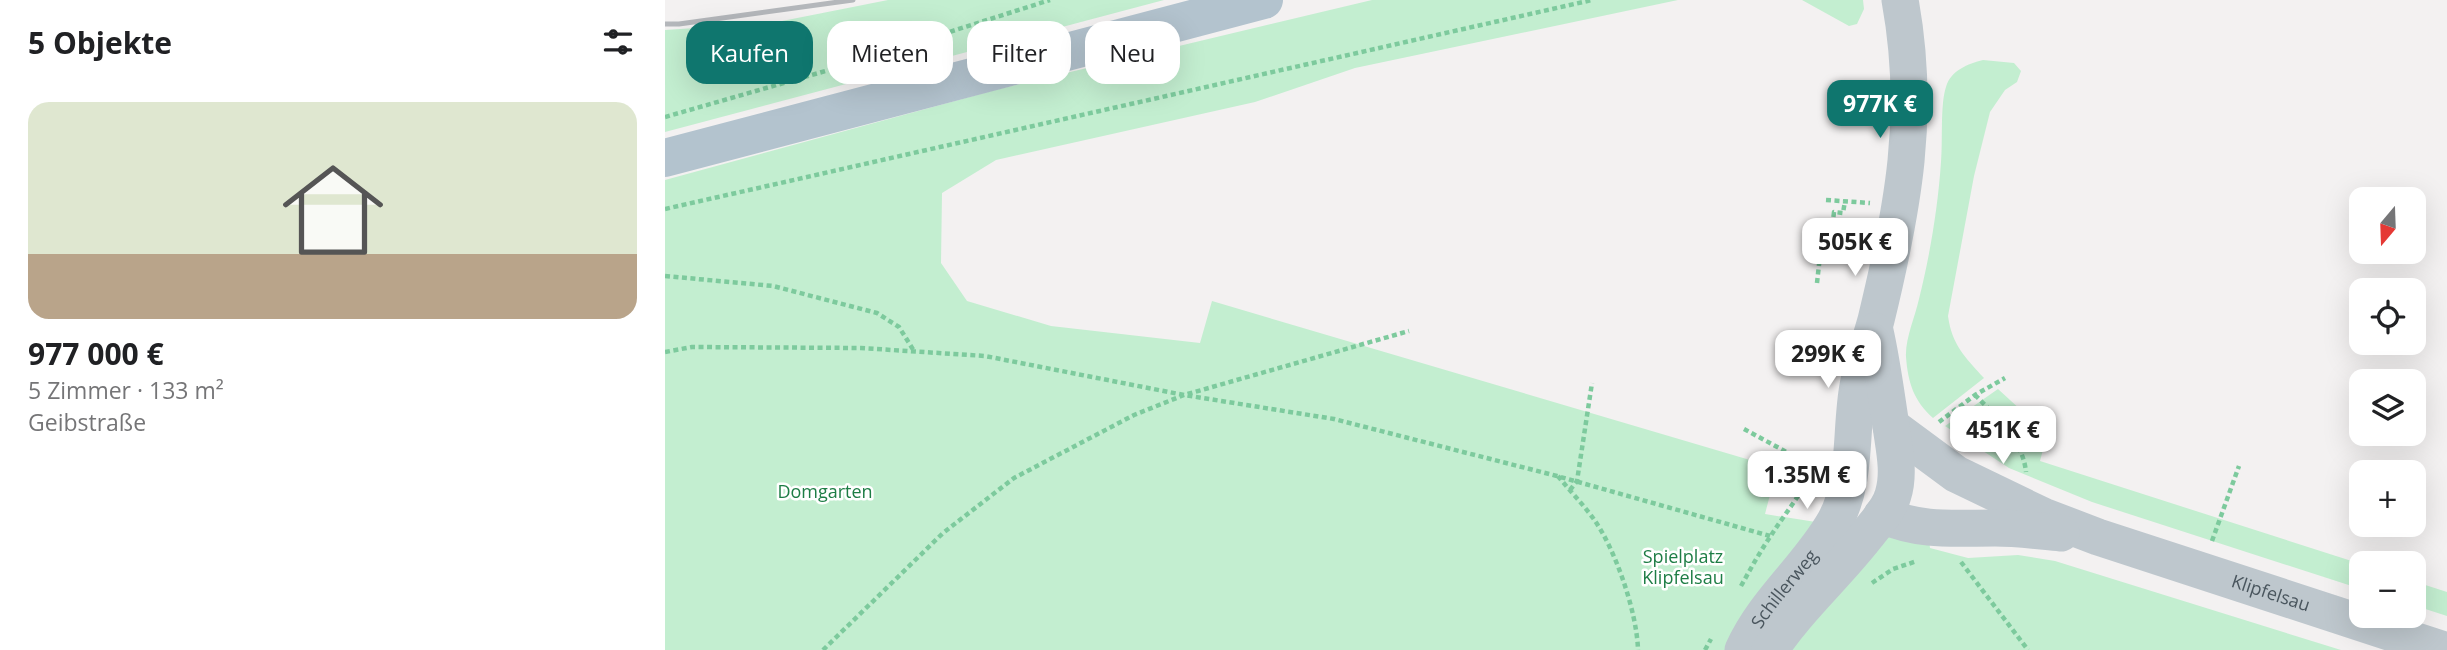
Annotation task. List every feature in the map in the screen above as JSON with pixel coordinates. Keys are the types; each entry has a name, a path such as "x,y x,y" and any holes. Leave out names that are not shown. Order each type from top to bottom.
{"main road":[{"path":"665,158 1264,0"}],"street":[{"name":"Schillerweg","path":"1743,650 1753,628 1835,521 1847,489 1855,398 1902,200 1908,158 1908,41 1900,0"},
{"name":"Schillerweg","path":"1770,650 1806,602 1848,559 1882,515 1893,495 1896,474 1891,426 1884,370 1874,326"},
{"name":"Klipfelsau","path":"1891,426 1956,474 2043,516 2098,537 2444,650"},
{"path":"1854,427 1869,496 1882,515"},
{"name":"Klipfelsau","path":"1882,515 1902,524 1939,529 1997,528 2098,537"}],"path":[{"path":"665,117 836,68 1050,0"},
{"path":"665,209 1592,0"},
{"path":"1826,200 1874,203"},
{"path":"1817,283 1820,256 1829,257 1834,212 1843,214 1845,201"},
{"path":"665,276 773,286 877,313 899,327 914,352"},
{"path":"823,650 943,533 1014,478 1134,415 1184,395 1409,331"},
{"path":"665,352 692,347 861,348 985,356 1184,395 1334,419 1577,481 1770,536"},
{"path":"1946,417 2005,377"},
{"path":"1570,490 1577,481 1592,383"},
{"path":"1975,395 2016,441 2025,461 2026,480"},
{"path":"1744,429 1813,468 1754,563"},
{"path":"2220,520 2239,466"},
{"path":"1557,476 1594,519 1619,566 1638,650"},
{"path":"1955,554 2028,650"}],"green space":[{"path":"888,0 1164,0 1071,25 1071,21 967,21 967,52 953,56 953,21 827,21 827,84 846,84 665,132 665,30 686,29 686,84 813,84 813,21 782,21"},
{"name":"Domgarten","path":"1372,0 1678,0 1355,68 1255,102 996,160 942,193 941,263 967,301 1051,326 1200,343 1212,301 1777,468 1765,514 1929,540 1930,548 1968,558 2018,555 2055,561 2341,650 665,650 665,180 1020,84 1071,84 1071,72 1085,68 1085,84 1180,84 1180,46"},
{"path":"1802,0 1863,0 1864,9 1857,24 1849,26"},
{"path":"1983,60 2014,63 2021,71 2017,82 2005,90 1990,112 1974,176 1948,316 1956,343 1984,378 1933,418 1921,405 1910,383 1907,343 1933,231 1940,179 1946,87 1956,72"},
{"path":"1998,389 2047,434 2040,461 2349,560 2349,585 2092,502 2009,468 1945,426"},
{"path":"2426,585 2447,592 2447,616 2426,609"}],"railway":[{"path":"665,24 853,0"}],"park label":[{"name":"Spielplatz Klipfelsau","path":"1683,567"}]}
